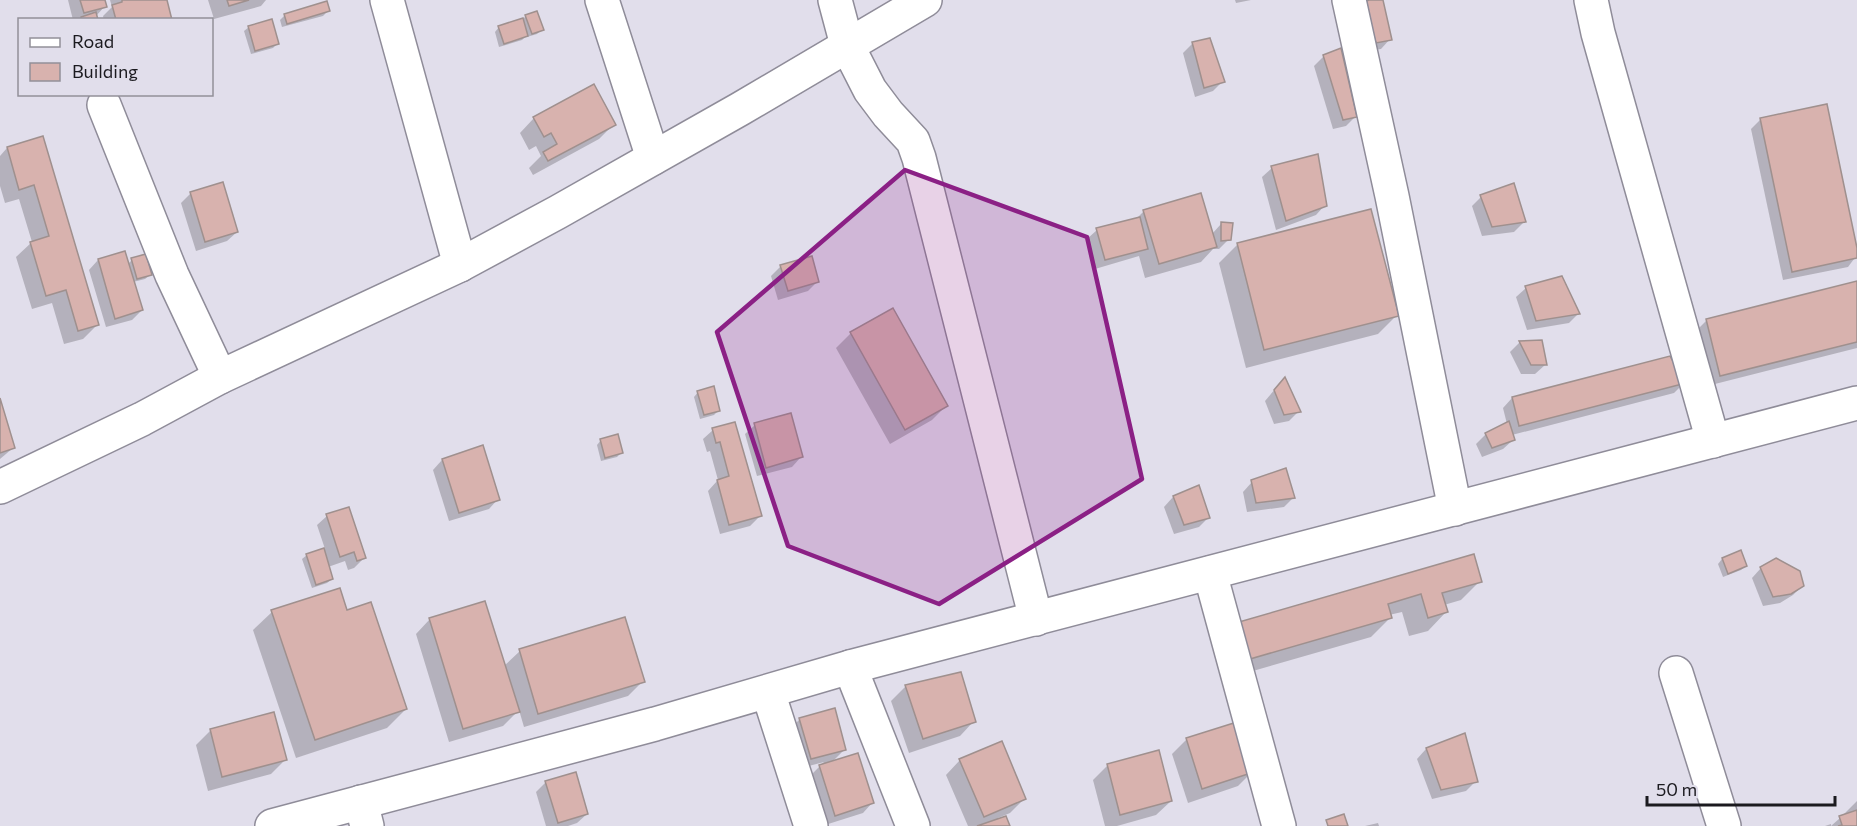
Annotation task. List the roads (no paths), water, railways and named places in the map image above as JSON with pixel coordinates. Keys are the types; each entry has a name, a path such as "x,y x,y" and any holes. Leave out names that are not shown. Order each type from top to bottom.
{"street":[{"path":"387,0 460,265"},
{"path":"602,0 653,158"},
{"path":"835,0 847,45 875,97 913,141 1036,619"},
{"path":"0,487 142,419 220,377 460,265 653,158 926,0"},
{"path":"1349,0 1392,196 1455,509"},
{"path":"1591,0 1713,441"},
{"path":"104,105 172,275 220,377"},
{"path":"272,826 364,814 850,667 1857,404"},
{"path":"1210,573 1279,826"},
{"path":"850,667 913,826"},
{"path":"1676,673 1724,826"},
{"path":"768,692 812,826"}]}
